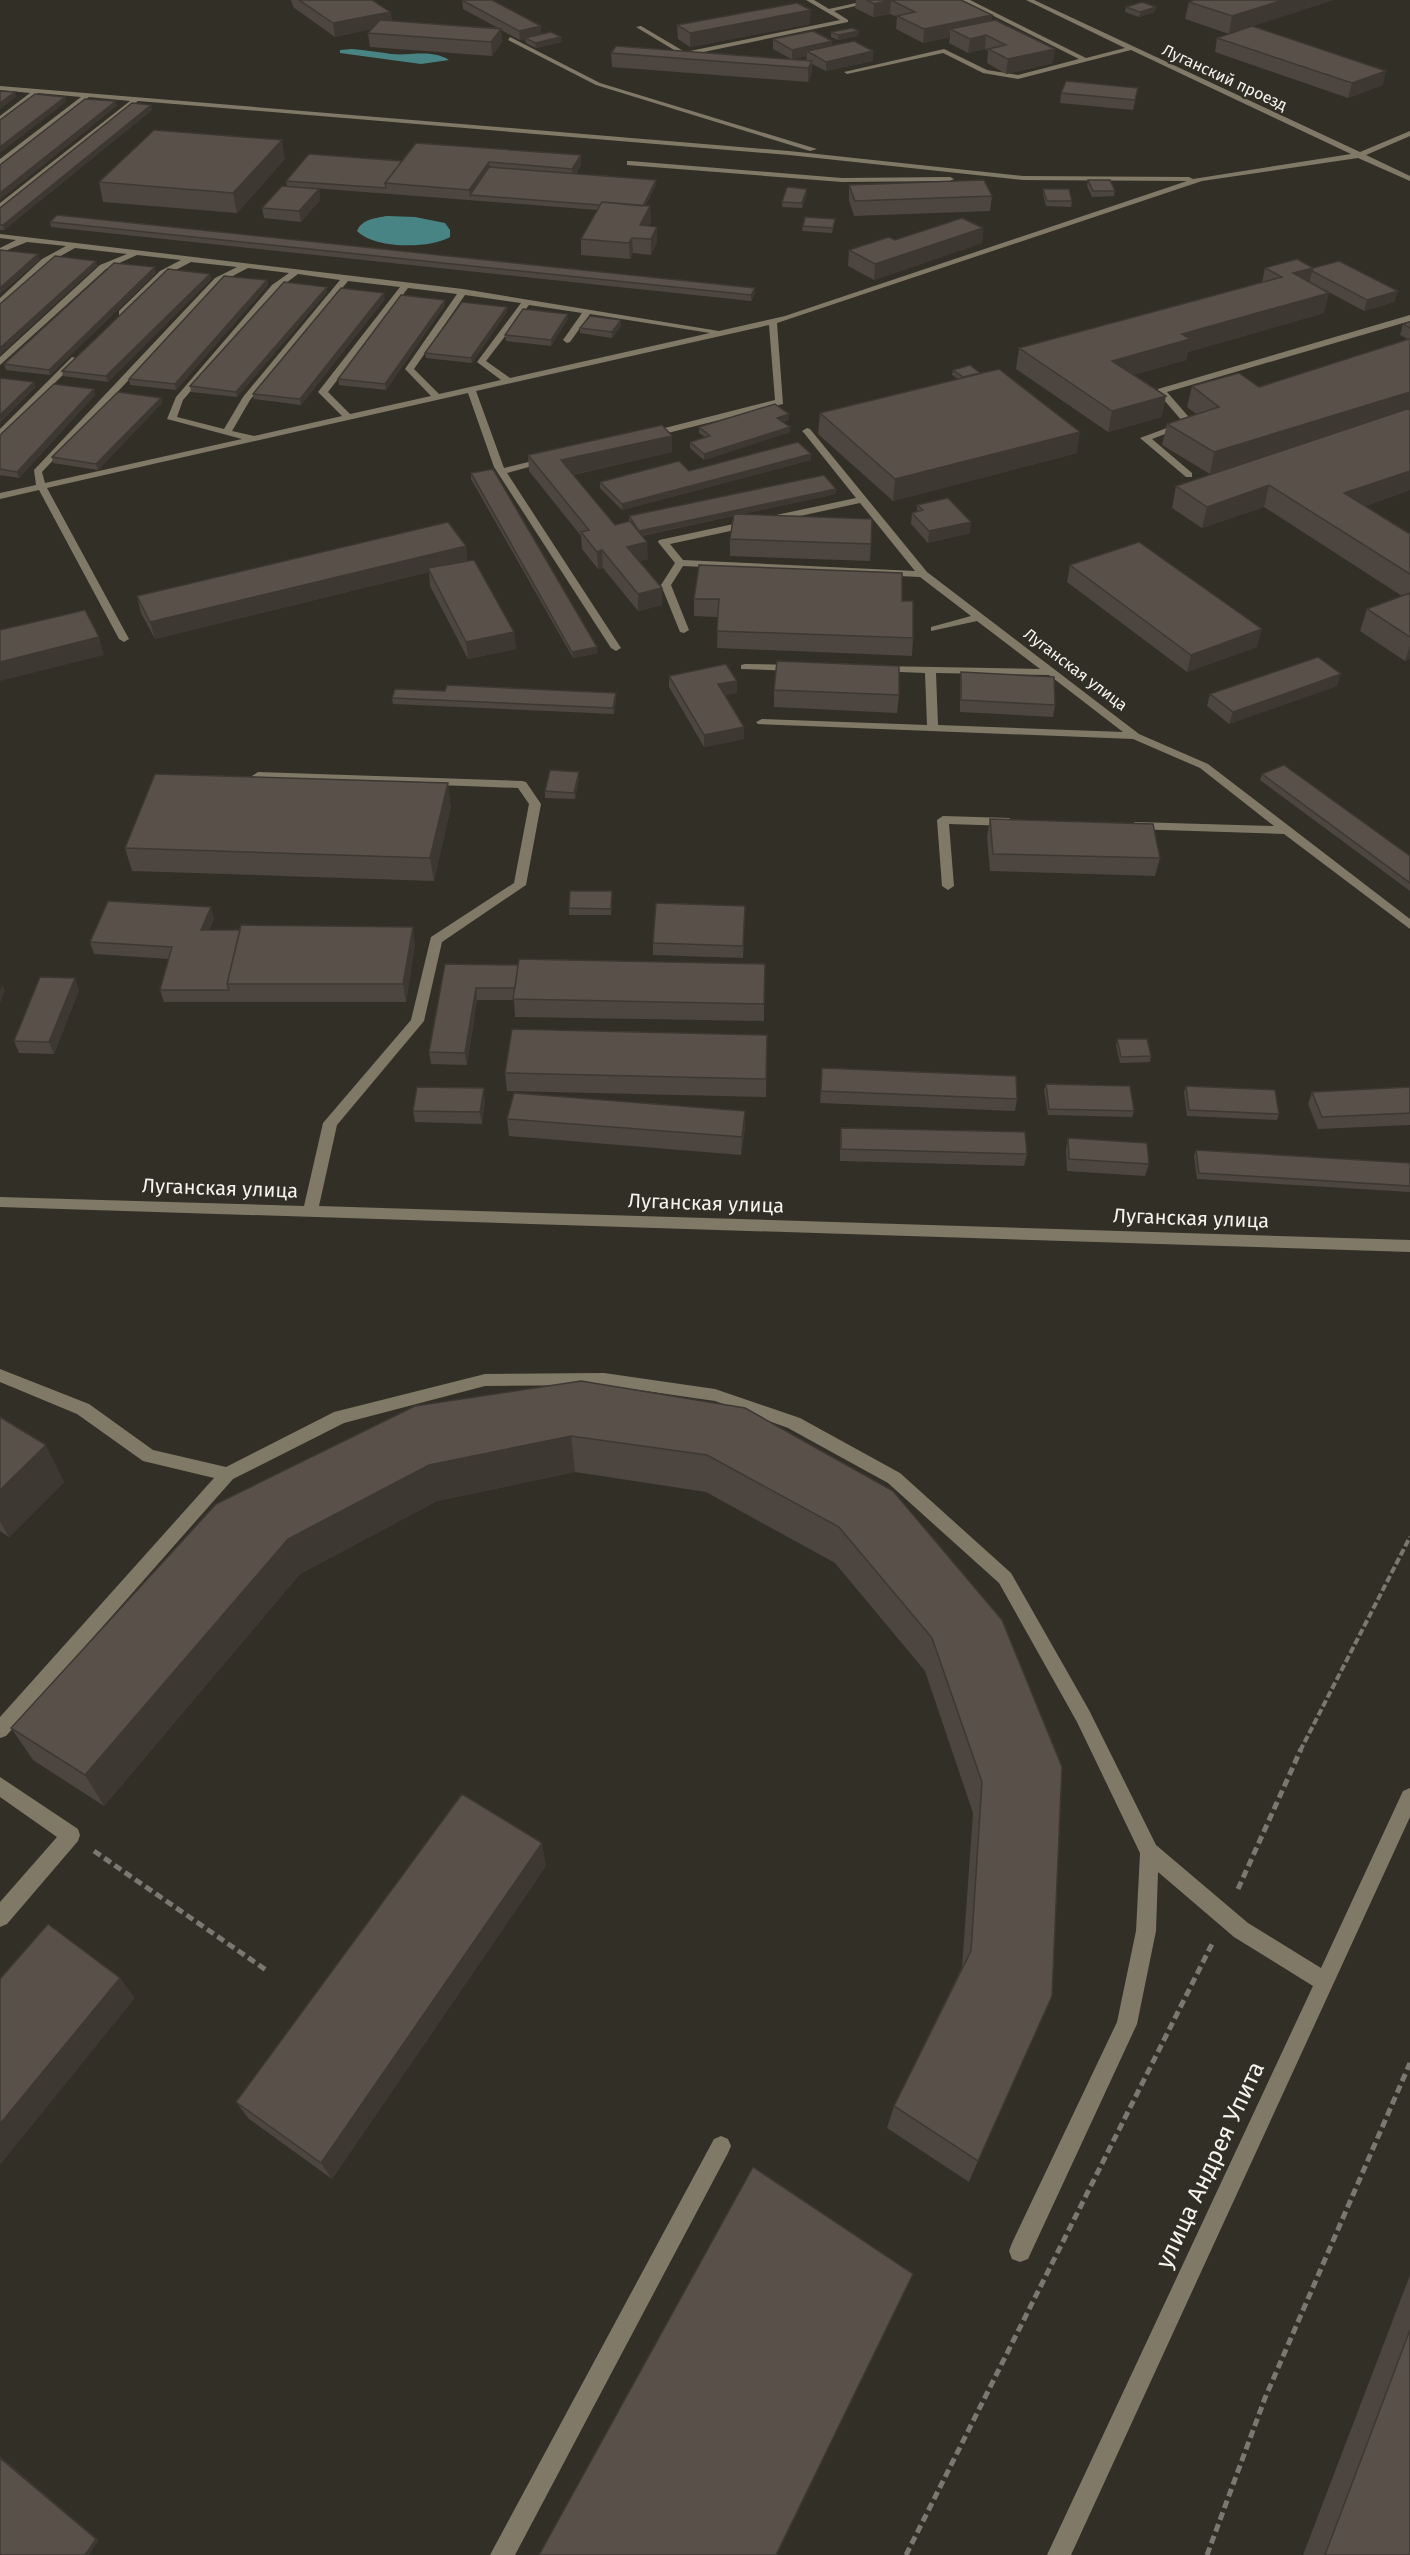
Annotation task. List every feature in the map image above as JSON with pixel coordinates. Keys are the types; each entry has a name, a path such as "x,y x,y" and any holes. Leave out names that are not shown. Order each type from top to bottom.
{"street":[{"path":"639,27 684,54 846,21 809,0"},
{"path":"827,10 878,0"},
{"path":"965,0 1086,60"},
{"name":"Луганский проезд","path":"1029,0 1410,179"},
{"path":"510,39 598,84 850,160"},
{"path":"847,72 944,51 985,72 1018,77 1132,48"},
{"path":"0,88 850,160 1023,178"},
{"path":"0,118 37,92"},
{"path":"0,163 87,96"},
{"path":"0,207 135,100"},
{"path":"630,163 842,180 1202,179 1360,155 1410,133"},
{"path":"0,496 773,321 1202,179"},
{"path":"0,236 463,292 724,332"},
{"path":"0,251 26,239"},
{"path":"0,302 45,261 74,245"},
{"path":"0,362 103,267 137,253"},
{"path":"114,321 163,273 190,259"},
{"path":"124,639 42,487 37,472 218,280 246,266"},
{"path":"255,439 172,419 179,399 275,287 296,272"},
{"path":"227,432 246,399 346,278"},
{"path":"348,417 323,392 406,285"},
{"path":"437,397 409,369 463,292"},
{"path":"509,381 481,362 527,301"},
{"path":"567,340 588,311"},
{"path":"1189,475 1145,438 1189,423 1161,391 1410,318"},
{"path":"641,437 780,402 773,321"},
{"path":"0,434 82,353"},
{"path":"471,389 502,471 616,648"},
{"name":"Луганская улица","path":"807,431 923,574 1135,736 1204,766 1410,925"},
{"path":"502,471 560,457"},
{"path":"861,500 663,542 680,563 923,574"},
{"path":"680,563 666,585 684,630"},
{"path":"935,628 978,617"},
{"path":"745,667 803,668"},
{"path":"872,669 1051,672"},
{"path":"930,670 933,729"},
{"path":"762,722 1135,736"},
{"path":"258,776 522,785 535,804 520,885 436,940 417,1021 330,1123 310,1212"},
{"path":"948,886 943,820 1025,823"},
{"path":"1119,825 1287,830"},
{"name":"Луганская улица","path":"0,1202 1410,1246"},
{"path":"0,1376 83,1409 149,1456 227,1474"},
{"path":"0,1731 227,1474 340,1418 485,1380 604,1379 715,1395 794,1423 894,1478 1005,1578 1083,1716 1149,1852 1241,1930 1325,1982"},
{"path":"0,1786 71,1835 0,1917"},
{"name":"улица Андрея Упита","path":"1059,2555 1410,1797"},
{"path":"1020,2251 1127,2024 1146,1931 1149,1852"},
{"path":"502,2555 721,2146"}],"path":[{"path":"906,2555 940,2492 1225,1916 1312,1725 1410,1537"},
{"path":"71,1835 266,1970"},
{"path":"1207,2555 1265,2398 1410,2063"}],"water":[{"path":"352,49 391,54 428,54 449,60 421,64 340,53 340,50"},
{"path":"415,217 445,223 450,230 450,237 429,244 402,245 376,241 357,231 362,224 374,218"}],"building":[{"path":"299,0 372,0 390,12 333,23"},
{"path":"462,0 492,0 541,26 519,31"},
{"path":"867,0 891,0 874,4"},
{"path":"891,0 961,0 992,15 924,29 897,16 915,12"},
{"path":"1194,0 1283,0 1232,16 1189,2"},
{"path":"1142,2 1156,7 1140,12 1126,7"},
{"path":"797,3 811,10 690,33 677,25"},
{"path":"380,20 501,29 491,42 368,33"},
{"path":"995,20 1055,49 1008,59 988,49 1006,45 986,35 970,39 950,29"},
{"path":"1252,26 1386,71 1352,83 1217,38"},
{"path":"852,28 859,31 838,35 831,32"},
{"path":"813,31 832,41 792,50 773,39"},
{"path":"551,32 561,37 535,43 525,38"},
{"path":"854,41 873,51 826,62 807,51"},
{"path":"616,46 812,61 808,68 611,53"},
{"path":"1066,81 1138,88 1135,100 1061,93"},
{"path":"0,91 15,92 0,103"},
{"path":"35,94 65,97 0,147 0,120"},
{"path":"85,99 116,101 0,193 0,165"},
{"path":"132,103 151,105 3,225 0,225 0,208"},
{"path":"154,130 282,140 233,193 99,182"},
{"path":"416,143 581,155 572,169 489,162 469,190 385,183"},
{"path":"309,154 402,161 385,183 386,188 286,181"},
{"path":"489,167 656,180 643,206 470,195"},
{"path":"984,180 992,196 855,201 849,185"},
{"path":"1088,180 1110,180 1115,191 1093,191"},
{"path":"282,186 319,189 299,211 262,208"},
{"path":"787,187 807,189 802,203 782,202"},
{"path":"1043,189 1069,189 1072,201 1047,201"},
{"path":"602,202 650,206 640,225 657,227 651,239 632,238 629,243 581,239"},
{"path":"57,215 755,288 751,295 50,222"},
{"path":"805,217 835,219 833,228 803,226"},
{"path":"962,218 983,228 875,264 849,250 889,237 895,240"},
{"path":"0,250 38,254 0,288"},
{"path":"55,256 96,261 0,348 0,304"},
{"path":"1297,259 1313,268 1293,273 1329,293 1182,334 1190,339 1112,361 1166,396 1112,411 1019,348 1282,277 1265,268"},
{"path":"1339,261 1398,291 1367,300 1312,271 1313,268"},
{"path":"114,263 155,267 49,370 4,364"},
{"path":"168,269 210,274 106,376 62,371"},
{"path":"224,276 267,280 175,384 129,379"},
{"path":"284,282 327,287 236,392 190,386"},
{"path":"341,288 384,293 300,399 253,394"},
{"path":"401,295 445,300 385,384 338,379"},
{"path":"462,302 507,307 471,358 425,353"},
{"path":"523,309 568,314 551,340 505,335"},
{"path":"590,316 621,320 612,332 580,328"},
{"path":"1410,339 1410,392 1214,452 1167,424 1219,407 1192,386 1239,373 1259,387"},
{"path":"970,365 980,373 963,377 953,370"},
{"path":"999,369 1080,432 895,479 820,413"},
{"path":"0,378 34,382 0,415"},
{"path":"54,384 94,389 17,472 0,469 0,435"},
{"path":"118,392 161,398 96,464 52,457"},
{"path":"775,404 789,414 777,418 790,427 704,454 690,442 710,436 699,427"},
{"path":"1410,408 1410,471 1344,493 1410,534 1410,574 1269,485 1207,507 1176,486"},
{"path":"662,425 672,436 561,460 615,525 630,521 647,542 627,547 662,588 638,594 602,550 597,552 581,532 589,530 528,455"},
{"path":"798,442 811,454 622,504 600,482 679,461 689,471"},
{"path":"493,469 597,647 572,652 471,473"},
{"path":"824,475 836,489 639,531 629,516"},
{"path":"948,498 971,522 929,531 912,513 923,510 917,505"},
{"path":"734,514 872,519 871,544 730,539"},
{"path":"448,522 466,546 150,622 137,596"},
{"path":"1139,542 1262,629 1191,655 1070,565"},
{"path":"474,560 514,632 466,642 428,568"},
{"path":"699,565 902,573 902,601 913,601 913,638 717,631 719,599 694,599"},
{"path":"1410,593 1410,637 1367,609"},
{"path":"85,610 99,637 0,662 0,630"},
{"path":"1318,657 1341,674 1233,712 1210,694"},
{"path":"777,661 899,666 899,695 774,690"},
{"path":"726,664 737,681 718,684 744,727 704,735 669,676"},
{"path":"961,672 1054,677 1055,705 961,700"},
{"path":"447,685 616,693 613,708 392,698 395,689 445,691"},
{"path":"1284,765 1410,856 1410,883 1262,774"},
{"path":"550,770 579,772 574,793 545,791"},
{"path":"155,774 448,783 430,858 125,848"},
{"path":"990,819 1153,824 1160,858 993,854"},
{"path":"570,891 612,891 611,909 569,908"},
{"path":"108,901 211,907 201,930 240,930 227,984 229,990 160,990 172,947 90,942"},
{"path":"656,903 745,906 743,946 653,943"},
{"path":"241,925 413,927 403,984 227,984"},
{"path":"519,959 765,964 764,1004 513,999"},
{"path":"445,964 518,965 515,988 476,988 465,1053 429,1052"},
{"path":"40,977 75,978 49,1042 14,1041"},
{"path":"512,1029 767,1035 766,1079 505,1073"},
{"path":"1117,1039 1147,1039 1151,1056 1121,1057"},
{"path":"822,1068 1016,1076 1017,1099 821,1091"},
{"path":"1046,1084 1130,1086 1134,1111 1049,1109"},
{"path":"1186,1086 1275,1090 1279,1114 1189,1110"},
{"path":"417,1087 484,1088 480,1112 413,1111"},
{"path":"1410,1087 1410,1113 1322,1117 1312,1092"},
{"path":"514,1093 745,1111 742,1137 507,1119"},
{"path":"841,1128 1025,1132 1027,1154 841,1149"},
{"path":"1068,1138 1147,1143 1149,1164 1069,1159"},
{"path":"1196,1150 1410,1163 1410,1186 1199,1173"},
{"path":"581,1381 745,1408 893,1491 1002,1620 1062,1767 1052,1996 978,2161 894,2106 971,1951 982,1782 932,1638 839,1527 707,1455 571,1436 429,1465 288,1539 85,1775 11,1728 216,1504 415,1406"},
{"path":"0,1417 46,1445 0,1490"},
{"path":"462,1794 542,1843 321,2163 236,2102"},
{"path":"48,1924 120,1978 0,2124 0,1979"},
{"path":"753,2167 913,2274 776,2555 539,2555"},
{"path":"1410,2330 1410,2555 1325,2555"},
{"path":"0,2458 96,2539 85,2555 0,2555"}]}
